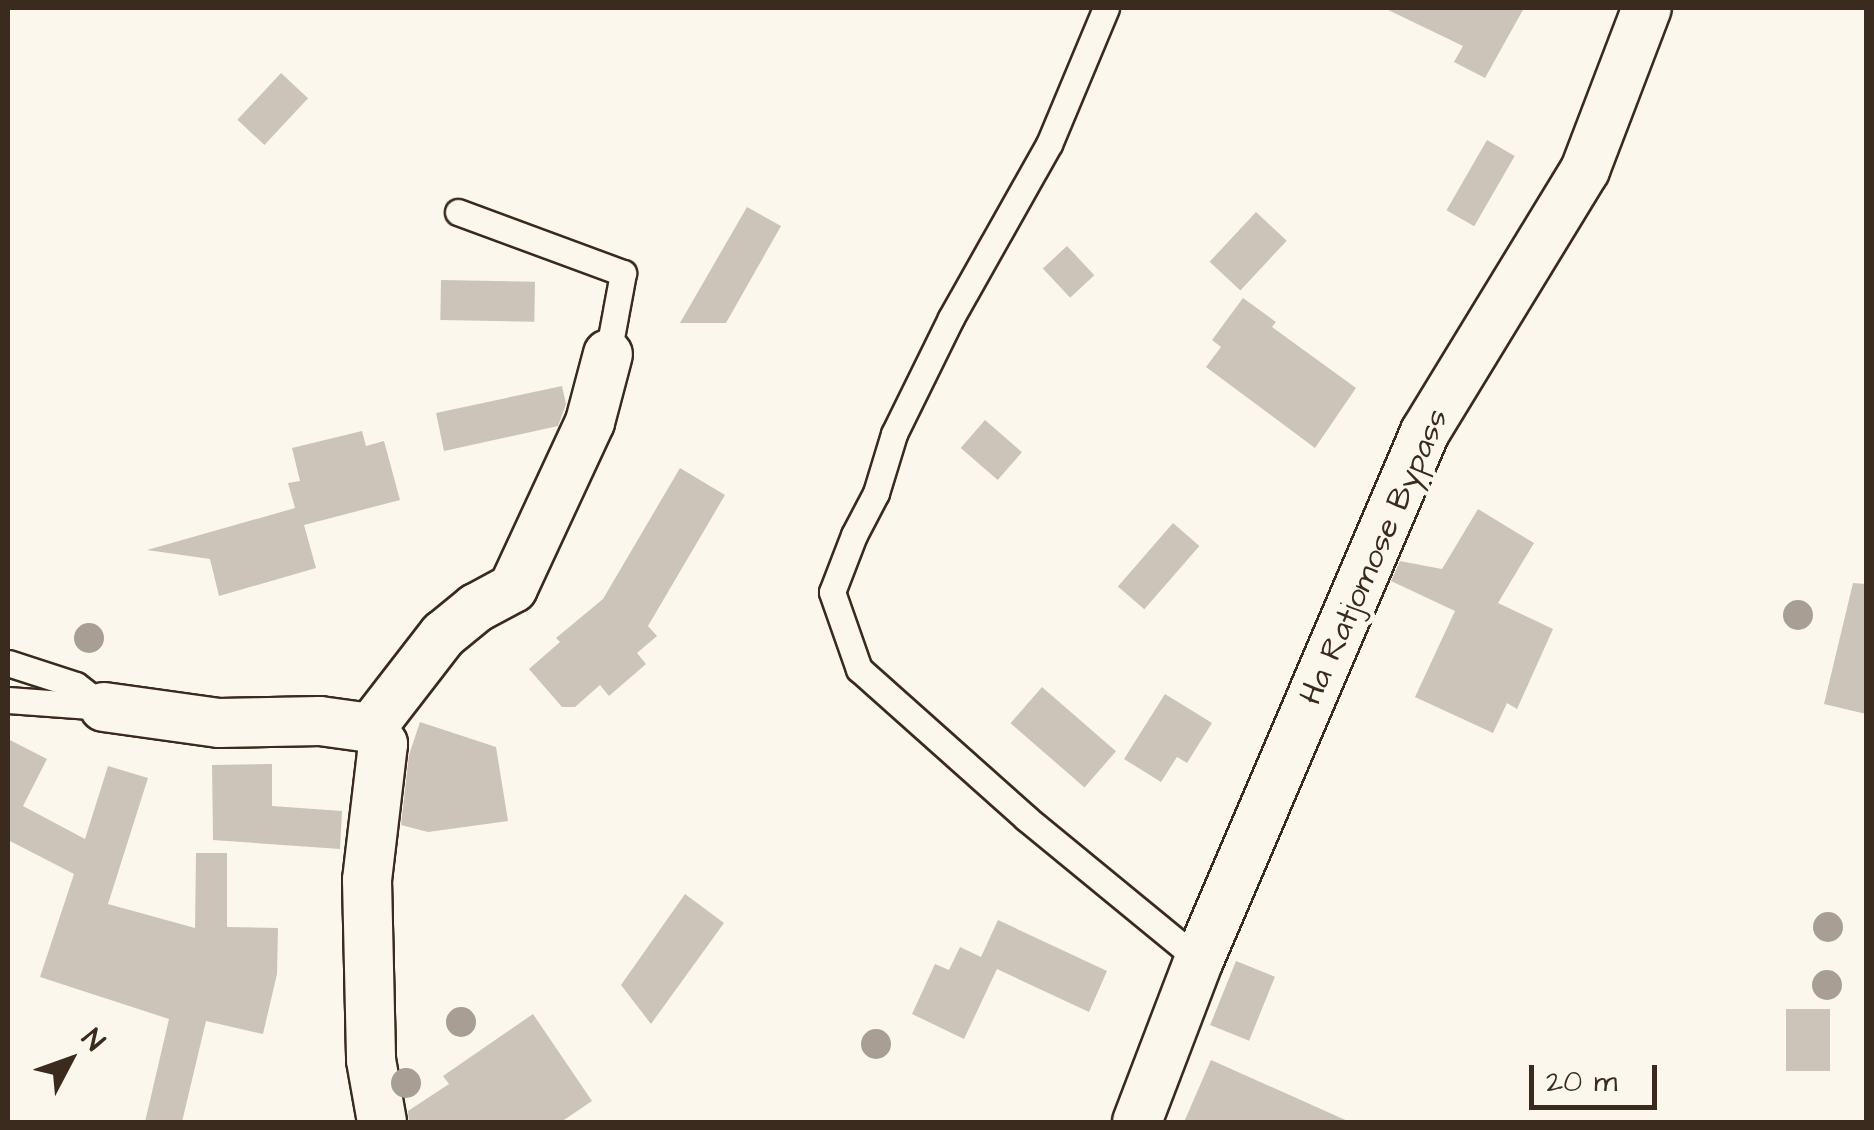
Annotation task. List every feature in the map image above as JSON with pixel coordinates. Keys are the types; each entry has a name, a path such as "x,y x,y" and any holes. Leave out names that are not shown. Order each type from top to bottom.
{"street":[{"name":"Ha Ratjomose Bypass","path":"1136,1122 1199,960 1425,432 1585,170 1646,8"},
{"path":"372,728 443,635 476,608 513,588 590,422 608,354"},
{"path":"104,707 220,722 320,721 372,728"},
{"path":"372,728 382,744 367,880 371,1060 382,1122"}],"lane":[{"path":"1106,8 1049,144 951,318 894,434 876,493 854,535 832,592 859,668 1026,818 1199,960"},
{"path":"458,212 623,273 608,354"},
{"path":"8,664 76,685 104,707"},
{"path":"8,700 104,707"}],"building":[{"path":"1384,8 1524,8 1485,78 1454,62 1463,46"},
{"path":"281,73 308,98 264,145 237,120"},
{"path":"1487,140 1515,156 1474,226 1446,210"},
{"path":"747,207 781,226 726,323 680,323"},
{"path":"1256,212 1287,241 1240,290 1210,262"},
{"path":"1067,246 1094,275 1070,298 1043,269"},
{"path":"441,280 535,282 534,322 440,320"},
{"path":"1243,298 1276,322 1272,327 1356,388 1315,448 1206,367 1221,347 1212,340"},
{"path":"562,386 566,404 558,426 444,451 436,413"},
{"path":"985,420 1022,452 998,480 961,448"},
{"path":"362,431 366,446 384,441 400,500 304,525 316,568 219,596 210,559 147,550 295,508 288,483 300,481 292,448"},
{"path":"680,468 725,495 648,626 657,636 637,653 646,664 609,696 600,685 575,707 562,707 529,669 560,642 556,638 603,599"},
{"path":"1478,509 1534,543 1498,603 1553,629 1517,709 1507,703 1493,733 1415,697 1455,611 1391,581 1400,561 1442,569"},
{"path":"1173,523 1199,546 1144,609 1118,586"},
{"path":"1853,583 1866,584 1866,714 1824,704"},
{"path":"1042,687 1116,751 1084,788 1011,723"},
{"path":"1165,694 1212,723 1187,763 1177,757 1161,782 1124,759"},
{"path":"420,722 496,747 508,821 428,832 401,825 409,755"},
{"path":"8,739 47,759 23,806 85,839 108,766 148,778 108,904 195,928 196,853 227,853 227,927 278,928 277,974 263,1034 206,1021 182,1122 145,1122 169,1019 40,977 74,874 8,840"},
{"path":"272,764 272,806 342,811 340,849 213,840 212,765"},
{"path":"685,894 724,923 651,1024 621,985"},
{"path":"998,920 1107,971 1089,1012 997,969 964,1039 912,1014 935,964 949,970 960,947 981,957"},
{"path":"1236,961 1275,977 1249,1041 1210,1025"},
{"path":"1786,1009 1830,1009 1830,1071 1786,1071"},
{"path":"533,1014 592,1101 561,1122 409,1122 408,1111 449,1084 443,1076"},
{"path":"1211,1060 1350,1122 1184,1122"}]}
